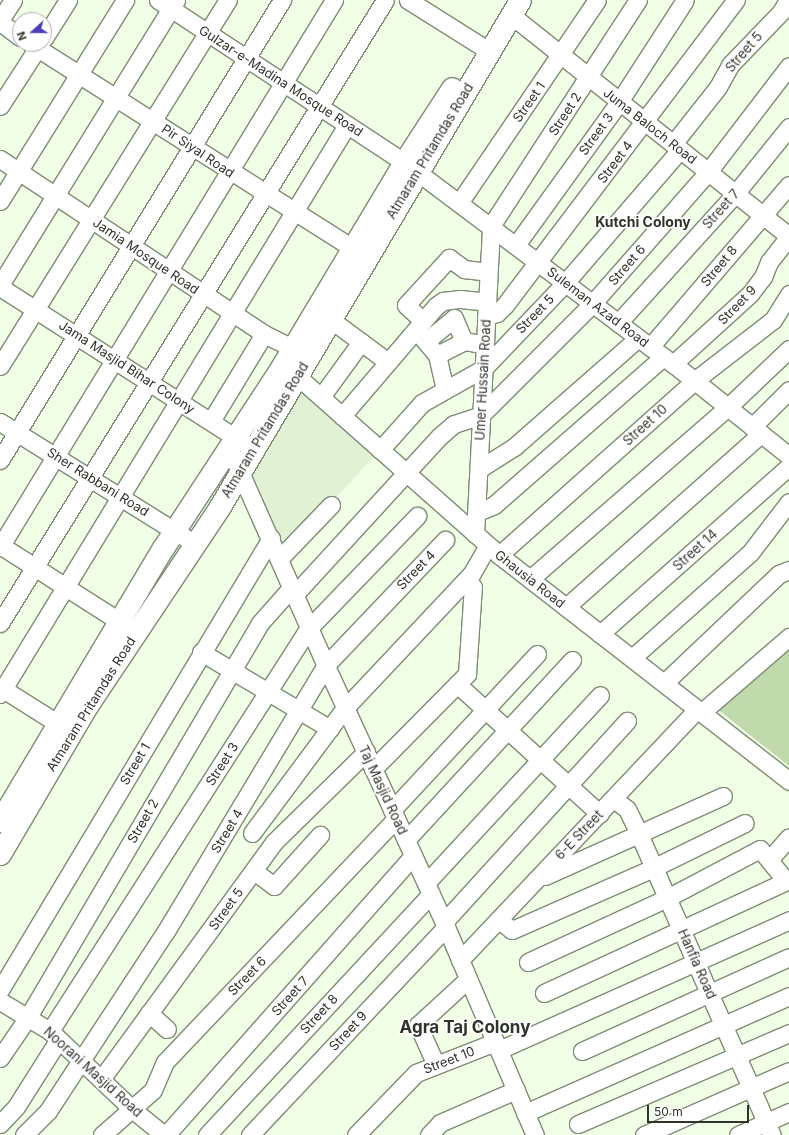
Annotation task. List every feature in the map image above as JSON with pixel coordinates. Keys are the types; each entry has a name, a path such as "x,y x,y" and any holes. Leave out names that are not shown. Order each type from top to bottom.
{"main road":[{"name":"Atmaram Pritamdas Road","path":"64,728 119,621 174,530 232,441 291,362 360,254 411,167 512,5"},
{"name":"Atmaram Pritamdas Road","path":"0,854 5,819 64,728 136,632 195,544 253,449 291,362 330,319 360,254"}],"street":[{"path":"12,31 0,21 13,0"},
{"path":"52,23 68,0"},
{"path":"0,201 125,0"},
{"path":"0,366 228,0"},
{"path":"0,460 282,0"},
{"path":"136,632 0,546 334,0"},
{"path":"0,623 266,195 385,0"},
{"path":"408,0 484,48"},
{"name":"Street 1","path":"459,203 597,0"},
{"name":"Street 2","path":"491,226 589,78 638,0"},
{"name":"Street 3","path":"516,245 619,102 685,0"},
{"name":"Street 4","path":"487,309 497,313 506,305 736,0"},
{"name":"Street 5","path":"380,450 422,403 484,368 565,283 677,147 718,87 730,64 781,12 788,0"},
{"path":"0,286 115,98 168,3"},
{"name":"Gulzar-e-Madina Mosque Road","path":"168,3 208,33 411,167"},
{"name":"Juma Baloch Road","path":"512,5 561,55 789,236"},
{"path":"0,106 33,52"},
{"name":"Pir Siyal Road","path":"48,52 78,75 152,121 228,172 294,211 360,254"},
{"name":"Street 6","path":"482,415 592,304 708,172 789,66"},
{"path":"64,728 1,690 122,496 178,401 347,125"},
{"name":"Street 7","path":"618,323 735,194 789,127"},
{"name":"Jamia Mosque Road","path":"0,160 264,334 291,362"},
{"name":"Suleman Azad Road","path":"411,167 516,245 757,430 785,447"},
{"name":"Street 8","path":"656,352 762,215 789,185"},
{"name":"Umer Hussain Road","path":"488,545 477,512 491,226"},
{"name":"Street 9","path":"656,352 750,294 762,277 769,262 789,236"},
{"path":"445,389 438,355 406,305 449,258 464,269 488,272"},
{"name":"Jama Masjid Bihar Colony","path":"0,286 211,421 232,441 253,449"},
{"name":"Street 10","path":"488,545 773,320 789,294"},
{"path":"342,416 388,362 422,331 443,301 460,298 487,309"},
{"path":"422,331 454,318 464,342"},
{"path":"330,319 388,362"},
{"path":"211,421 264,334"},
{"path":"321,397 361,342"},
{"path":"438,355 464,342 485,345"},
{"path":"530,579 728,407 789,349"},
{"path":"479,469 656,352"},
{"path":"477,512 494,505 656,352"},
{"name":"Ghausia Road","path":"291,362 321,397 488,545 789,781"},
{"path":"566,607 757,430 789,390"},
{"name":"Street 2","path":"0,1058 28,1017 260,623 294,591 454,424 482,415"},
{"name":"Sher Rabbani Road","path":"0,422 122,496 195,544"},
{"name":"Taj Masjid Road","path":"232,441 240,471 271,538 345,708 445,925 535,1135"},
{"name":"Street 14","path":"600,634 789,466"},
{"path":"632,658 750,553 789,502"},
{"path":"279,559 331,505"},
{"name":"Street 3","path":"0,1124 16,1107 54,1035 309,628 416,516"},
{"name":"Street 1","path":"0,990 201,652 271,538"},
{"name":"Street 4","path":"24,1135 48,1111 80,1059 166,931 326,665 445,540"},
{"path":"252,833 345,708 467,579 488,545"},
{"path":"664,683 779,574 789,570"},
{"path":"373,769 467,674 473,587 467,579"},
{"name":"6-E Street","path":"460,960 700,711 789,638"},
{"path":"201,652 330,729"},
{"name":"Street 6","path":"102,1135 153,1090 165,1062 394,814 537,654"},
{"path":"406,840 509,731 572,660"},
{"path":"457,684 600,814"},
{"name":"Street 8","path":"207,1135 428,888 540,760 600,696"},
{"name":"Street 9","path":"250,1135 445,925 568,785 627,721"},
{"name":"Street 5","path":"102,1078 274,842 366,752"},
{"path":"537,880 723,796"},
{"name":"Hanfia Road","path":"614,799 627,809 639,834 769,1129"},
{"path":"499,920 512,930 653,868 745,823"},
{"path":"254,871 274,886 320,835"},
{"path":"769,860 789,837"},
{"path":"528,962 668,898 760,849 788,880 682,931 544,994"},
{"name":"Street 7","path":"165,1135 414,856"},
{"name":"Street 10","path":"356,1135 416,1073 436,1065 497,1046 696,962 789,920"},
{"path":"582,1051 789,957"},
{"path":"436,1065 418,1025 468,979"},
{"path":"525,1113 724,1027 789,996"},
{"name":"Noorani Masjid Road","path":"0,1001 28,1017 54,1035 102,1078 132,1109 165,1135"},
{"path":"149,1013 168,1029"},
{"path":"578,1124 738,1057 789,1033"},
{"path":"644,1135 789,1071"},
{"path":"429,1135 440,1123 516,1090"},
{"path":"738,1135 769,1129 789,1112"}],"shaded area":[{"path":"291,371 380,450 279,559 237,461"},
{"path":"789,637 789,766 711,704"}],"district":[{"name":"Kutchi Colony","path":"643,222"},
{"name":"Agra Taj Colony","path":"465,1028"}]}
